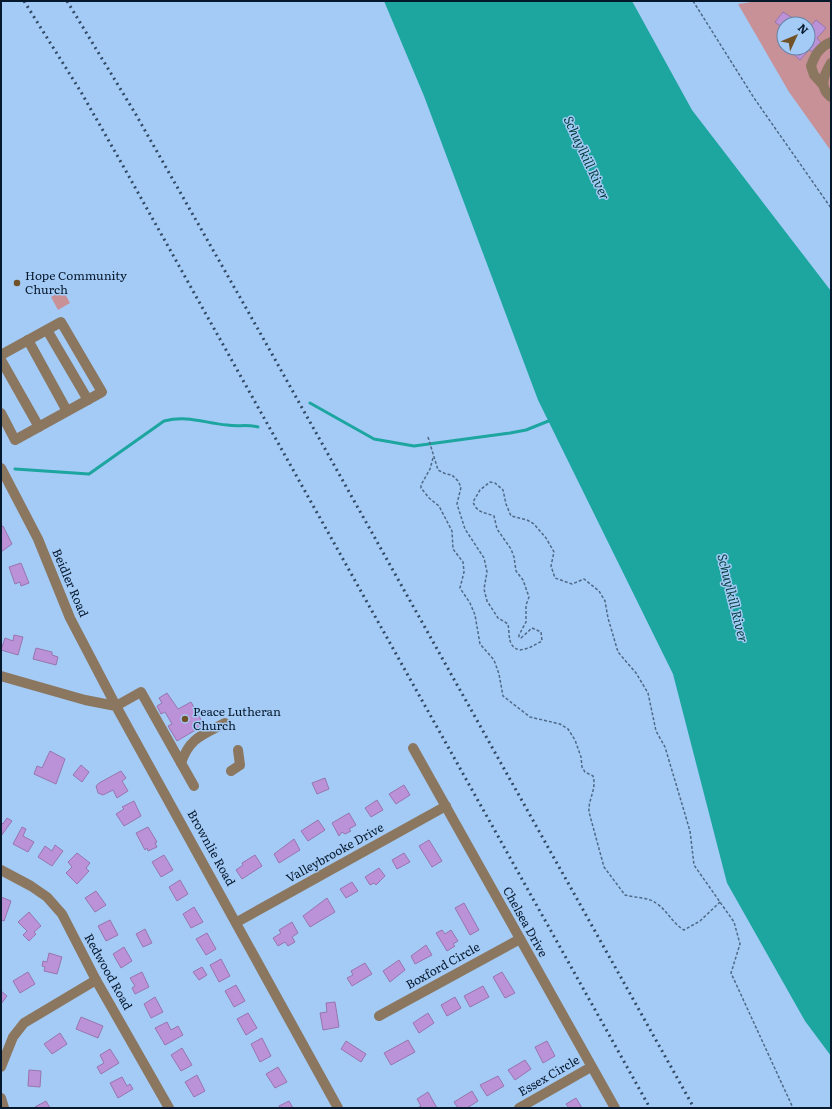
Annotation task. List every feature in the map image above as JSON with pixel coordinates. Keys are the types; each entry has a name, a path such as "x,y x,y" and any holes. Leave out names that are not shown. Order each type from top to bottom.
{"street":[{"path":"823,85 814,75 811,66 815,55 822,46 831,42"},
{"path":"831,63 824,74 823,85 825,93 831,97"},
{"path":"1,355 61,322 102,392 15,440 1,414"},
{"path":"47,330 88,400"},
{"path":"28,340 68,411"},
{"path":"1,360 39,427"},
{"name":"Beidler Road","path":"1,468 38,539 70,618 116,706"},
{"path":"1,676 85,700 116,706 141,692 194,786"},
{"name":"Brownlie Road","path":"116,706 237,922 338,1108"},
{"path":"181,763 189,746 202,736 225,723"},
{"name":"Chelsea Drive","path":"413,748 615,1108"},
{"path":"231,772 240,765 238,750"},
{"name":"Valleybrooke Drive","path":"237,922 446,806"},
{"name":"Redwood Road","path":"1,870 31,886 47,897 62,914 96,980 169,1108"},
{"name":"Boxford Circle","path":"379,1016 520,939"},
{"path":"1,1067 13,1037 24,1024 96,980"},
{"name":"Essex Circle","path":"519,1108 591,1067"},
{"path":"1,1098 4,1108"}],"path":[{"path":"693,1 754,98 831,208"},
{"path":"428,437 438,470 452,475 458,481 460,493 457,504 465,529 484,558 487,572 484,589 487,601 498,618 508,624 509,640 512,646 520,650 529,648 542,641 543,636 542,632 532,628 519,637 518,634 526,622 526,605 529,597 523,580 516,571 513,553 496,528 494,516 478,511 473,504 480,490 490,482 495,483 503,490 506,504 511,516 527,520 534,524 546,538 554,552 551,566 555,578 572,584 584,579 599,591 605,601 608,618 618,652 636,673 648,693 656,731 665,747 690,831 694,865 734,922 740,944 731,973 793,1108"},
{"path":"434,458 421,488 429,498 439,506 452,531 453,549 463,562 464,572 460,588 470,603 475,615 480,644 494,660 499,674 503,696 530,717 560,724 568,729 575,740 584,772 593,776 595,782 588,805 604,867 625,896 656,903 667,913 674,924 684,930 700,921 721,902"}],"shaded area":[{"path":"758,1 831,1 831,151 789,92 738,4"},
{"path":"63,290 70,303 58,310 51,297"}],"water":[{"name":"Schuylkill River","path":"384,1 632,1 692,110 831,291 831,1056 805,1021 727,883 673,674 538,400 424,96"}],"building":[{"path":"783,12 790,16 780,16"},
{"path":"816,20 826,28 817,38 822,44 816,50"},
{"path":"796,56 804,56 800,60"},
{"path":"3,526 12,544 1,552 1,527"},
{"path":"21,563 29,583 21,586 20,582 15,584 9,567"},
{"path":"14,635 23,637 18,655 1,650 5,638 13,641"},
{"path":"36,648 52,652 52,655 58,657 56,665 33,659"},
{"name":"Peace Lutheran Church","path":"167,693 178,709 191,702 204,725 177,741 168,726 172,724 165,712 161,714 157,706 162,703 159,698"},
{"path":"50,751 65,759 56,784 34,774 37,766 42,768"},
{"path":"81,765 89,772 82,782 73,775"},
{"path":"121,771 126,778 122,781 128,791 117,798 113,790 103,795 98,793 96,786 99,783"},
{"path":"325,778 329,789 317,794 312,783"},
{"path":"404,785 410,795 396,804 389,794"},
{"path":"377,800 383,810 371,817 365,808"},
{"path":"134,801 141,816 124,826 116,814 124,809 122,807"},
{"path":"349,813 356,825 349,829 351,831 345,834 342,832 339,836 332,823"},
{"path":"7,818 12,821 1,836 1,822 3,824"},
{"path":"318,820 325,830 308,841 301,831"},
{"path":"22,827 26,829 23,836 34,842 28,852 13,844"},
{"path":"148,827 157,842 155,843 157,847 148,851 147,848 145,850 136,833"},
{"path":"294,839 300,850 279,863 274,854"},
{"path":"429,840 442,861 432,867 419,846"},
{"path":"55,845 63,851 52,866 38,857 45,846 52,851"},
{"path":"77,853 90,863 86,868 89,871 77,884 66,873 72,867 68,862"},
{"path":"404,853 410,862 397,869 392,860"},
{"path":"164,855 173,870 161,877 152,862"},
{"path":"255,855 262,866 242,879 236,870 243,865 242,863"},
{"path":"379,868 385,876 376,885 374,883 370,885 365,877"},
{"path":"180,880 188,894 177,901 169,887"},
{"path":"352,882 358,891 346,898 340,889"},
{"path":"96,891 106,905 95,912 85,898"},
{"path":"1,897 11,901 4,921 1,920"},
{"path":"327,898 335,912 310,927 303,916"},
{"path":"464,903 479,930 470,935 455,908"},
{"path":"194,907 203,922 191,928 183,914"},
{"path":"29,912 41,926 34,932 36,934 29,941 23,935 27,931 18,922"},
{"path":"110,920 118,935 106,941 98,926"},
{"path":"292,922 298,933 292,937 295,942 288,946 285,942 278,946 273,938 281,933 279,930"},
{"path":"145,929 152,943 143,947 136,934"},
{"path":"442,930 445,934 451,930 458,941 453,944 455,946 447,951 436,933"},
{"path":"207,933 216,949 206,955 196,939"},
{"path":"426,945 432,955 415,964 411,956"},
{"path":"124,947 132,961 121,968 113,954"},
{"path":"49,953 62,957 57,974 44,971 45,967 42,966 43,961 47,962"},
{"path":"221,959 230,976 219,982 210,965"},
{"path":"399,960 405,970 390,982 383,971"},
{"path":"365,963 372,974 352,986 347,978 353,975 351,971"},
{"path":"202,967 207,975 199,980 193,972"},
{"path":"28,972 35,984 20,993 13,981"},
{"path":"142,972 149,987 135,994 132,988 135,986 130,978"},
{"path":"502,972 515,993 505,998 493,977"},
{"path":"236,985 245,1001 234,1007 225,991"},
{"path":"483,986 489,997 470,1007 464,996"},
{"path":"1,991 7,996 1,1004"},
{"path":"155,997 163,1012 151,1018 144,1004"},
{"path":"455,997 461,1008 447,1016 441,1005"},
{"path":"335,1002 339,1027 323,1030 320,1013 327,1012 326,1003"},
{"path":"248,1013 257,1028 246,1035 237,1019"},
{"path":"428,1013 434,1023 419,1033 413,1023"},
{"path":"81,1017 103,1026 98,1038 76,1029"},
{"path":"167,1022 171,1030 178,1026 183,1035 165,1045 155,1028"},
{"path":"60,1033 67,1044 52,1054 44,1044"},
{"path":"262,1038 271,1056 260,1062 251,1044"},
{"path":"408,1040 415,1052 391,1065 384,1053"},
{"path":"346,1041 366,1054 361,1062 341,1049"},
{"path":"547,1041 555,1056 543,1063 535,1047"},
{"path":"182,1048 192,1065 181,1071 171,1055"},
{"path":"110,1049 119,1063 101,1074 97,1067 104,1063 100,1055"},
{"path":"525,1060 531,1069 515,1080 508,1070"},
{"path":"278,1067 287,1082 275,1088 266,1074"},
{"path":"29,1070 41,1071 40,1087 28,1086"},
{"path":"197,1075 205,1091 194,1097 185,1082"},
{"path":"498,1076 504,1086 487,1096 480,1085"},
{"path":"122,1077 127,1086 130,1084 133,1089 118,1098 110,1083"},
{"path":"472,1091 478,1101 467,1108 458,1108 454,1102"},
{"path":"428,1092 437,1108 417,1108 421,1106 417,1099"},
{"path":"576,1098 582,1108 569,1108 566,1104"},
{"path":"46,1101 50,1108 35,1107"},
{"path":"289,1101 293,1108 280,1108 279,1106"}],"waterway":[{"path":"310,403 374,439 414,446 526,430 551,420"},
{"path":"15,469 89,474 164,421 173,419 188,419 231,426 258,427"}],"railway":[{"path":"24,1 81,92 122,164 650,1108"},
{"path":"67,1 135,113 254,322 694,1108"}],"place":[{"name":"Hope Community Church","path":"17,283"},
{"name":"Peace Lutheran Church","path":"185,719"}]}
